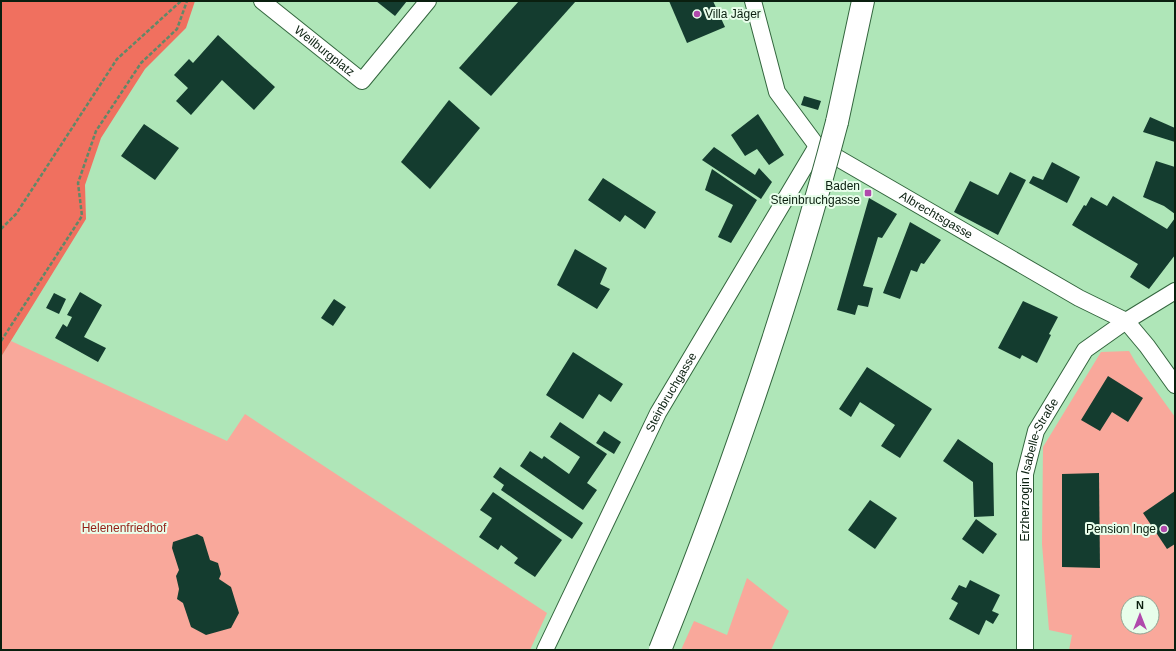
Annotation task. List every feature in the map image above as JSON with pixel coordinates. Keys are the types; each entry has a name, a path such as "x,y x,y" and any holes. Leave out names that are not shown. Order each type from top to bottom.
{"main road":[{"path":"660,650 688,580 733,458 785,300 837,122 863,1"}],"street":[{"name":"Weilburgplatz","path":"262,1 362,81 428,1"},
{"name":"Albrechtsgasse","path":"753,1 777,92 817,146 1079,298 1126,321 1147,346 1175,385"},
{"name":"Steinbruchgasse","path":"545,650 658,413 817,146"},
{"name":"Erzherzogin Isabelle-Straße","path":"1025,650 1025,474 1036,431 1085,350 1126,321 1175,291"}],"path":[{"path":"1,229 16,214 117,59 181,1"},
{"path":"1,341 82,216 78,183 96,131 141,64 177,29 188,1"}],"green space":[{"name":"Helenenfriedhof","path":"11,341 227,441 245,414 547,613 530,650 1,650 1,357"},
{"path":"1129,351 1175,417 1175,650 1069,650 1072,635 1049,630 1042,544 1043,447 1101,352"},
{"path":"747,578 789,611 771,650 681,650 694,621 727,635"}],"shaded area":[{"path":"1,1 195,1 186,28 145,69 101,138 85,185 86,219 1,357"}],"building":[{"path":"376,1 407,1 395,16"},
{"path":"519,1 576,1 491,96 459,68"},
{"name":"Villa Jäger","path":"669,1 713,1 725,27 687,43"},
{"path":"218,35 275,87 254,110 222,80 191,115 176,101 188,88 174,75 189,59 193,63"},
{"path":"804,96 821,101 818,110 801,105"},
{"path":"449,100 480,128 430,189 401,162"},
{"path":"758,114 784,155 769,165 757,149 745,156 731,135"},
{"path":"1150,117 1175,128 1175,142 1143,132"},
{"path":"144,124 179,148 155,180 121,156"},
{"path":"714,147 755,175 759,168 772,182 761,199 702,160"},
{"path":"1156,161 1175,167 1175,214 1164,206 1143,197"},
{"path":"1052,162 1080,177 1067,203 1029,183 1033,176 1043,180"},
{"path":"712,169 757,200 731,243 718,237 733,205 705,190"},
{"path":"1010,172 1026,180 998,235 954,212 970,181 998,195"},
{"path":"603,178 656,212 645,229 625,215 620,222 588,200"},
{"path":"1113,196 1167,229 1175,218 1175,255 1149,289 1130,277 1138,264 1072,225 1084,205 1086,206 1091,197 1107,206"},
{"path":"869,198 897,214 882,238 878,237 863,286 873,288 868,307 858,305 855,315 837,310"},
{"path":"910,222 941,240 924,264 921,263 917,272 911,270 900,299 883,293"},
{"path":"575,249 607,268 600,284 610,289 597,309 557,285"},
{"path":"80,292 102,305 84,337 106,348 98,362 55,338 63,324 67,327 72,317 67,315"},
{"path":"54,293 66,299 59,314 46,308"},
{"path":"334,299 346,307 333,326 321,318"},
{"path":"1023,301 1058,317 1037,363 1022,355 1020,359 998,348"},
{"path":"573,352 623,384 611,402 599,394 583,419 546,395"},
{"path":"867,367 932,409 900,458 881,446 895,425 860,402 851,417 839,409"},
{"path":"1108,376 1143,398 1128,422 1112,412 1100,431 1081,420"},
{"path":"560,422 607,454 587,483 597,490 583,510 520,466 530,451 542,459 544,456 569,474 580,457 550,437"},
{"path":"604,431 621,442 614,454 596,443"},
{"path":"958,439 993,463 994,516 974,517 973,482 943,461"},
{"path":"500,467 583,523 572,539 501,490 504,485 493,477"},
{"path":"1099,473 1100,568 1062,567 1062,474"},
{"name":"Pension Inge","path":"1175,491 1175,544 1167,549 1143,513"},
{"path":"493,492 562,540 535,577 514,563 518,558 501,545 498,550 479,537 492,518 480,510"},
{"path":"870,500 897,518 875,549 848,530"},
{"path":"976,519 997,534 983,554 962,539"},
{"path":"197,534 203,537 210,560 218,563 221,574 219,579 231,587 239,613 231,628 206,635 191,627 183,603 177,599 179,589 176,576 179,570 172,548 173,542"},
{"path":"970,580 1000,595 992,611 999,614 993,624 986,620 979,635 949,619 958,603 951,599 959,585 966,588"}],"place":[{"name":"Villa Jäger","path":"697,14"},
{"name":"Baden Steinbruchgasse","path":"868,193"},
{"name":"Pension Inge","path":"1164,529"}]}
